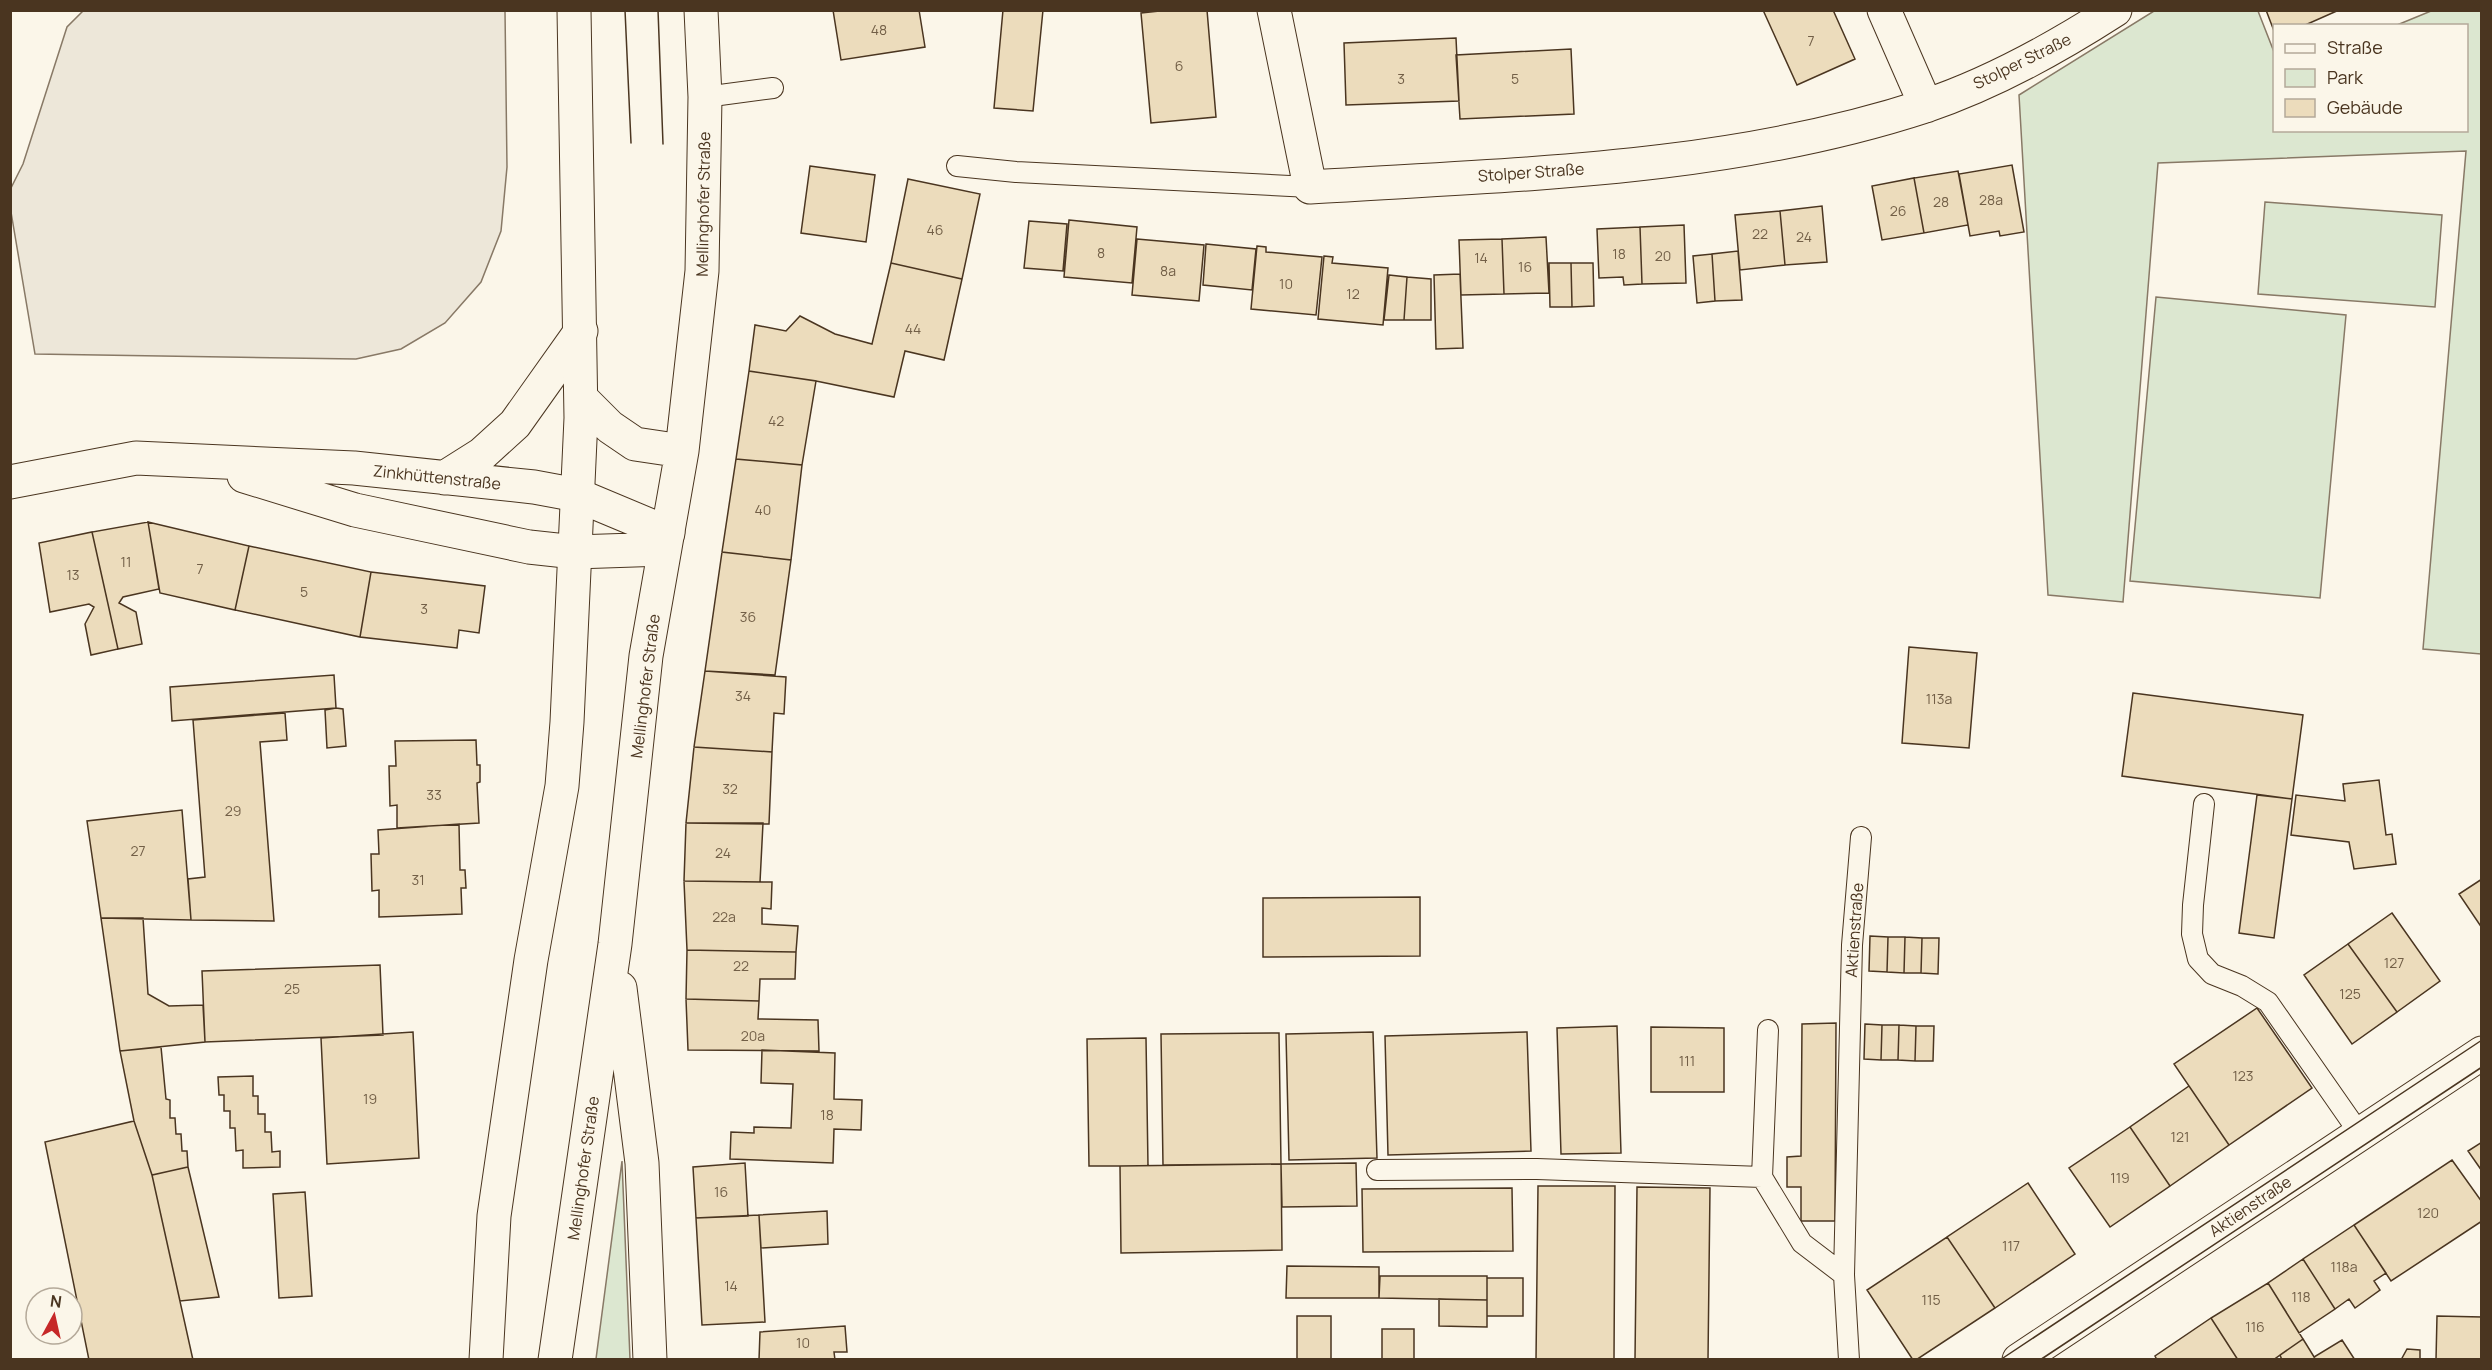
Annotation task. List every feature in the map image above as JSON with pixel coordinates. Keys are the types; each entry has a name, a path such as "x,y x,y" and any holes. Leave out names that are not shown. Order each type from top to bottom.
{"main road":[{"path":"486,1359 494,1216 531,960 562,786 567,722 581,398 574,10"},
{"name":"Mellinghofer Straße","path":"555,1359 615,945 646,656 682,452 702,271 705,97 701,10"},
{"path":"1274,10 1310,187"},
{"path":"1884,10 1926,106"},
{"name":"Stolper Straße","path":"1310,187 1565,171 1696,158 1821,135 1926,106 2015,67 2082,31 2115,10"},
{"path":"444,478 482,454 515,424 581,331"},
{"path":"581,398 610,427 635,444 682,452"},
{"name":"Zinkhüttenstraße","path":"10,482 136,458 354,468 577,495 666,541"},
{"name":"Zinkhüttenstraße","path":"199,462 355,510 529,547 575,552 666,541"},
{"path":"615,945 642,1163 650,1359"},
{"name":"Aktienstraße","path":"2019,1359 2481,1053"}],"lane":[{"path":"705,97 773,88"},
{"path":"957,166 1016,172 1310,187"},
{"path":"2204,804 2193,905 2193,940 2198,959 2212,974 2242,986 2268,1002 2360,1134"},
{"name":"Aktienstraße","path":"1849,1359 1844,1275 1852,945 1861,837"},
{"path":"1768,1030 1762,1177 1802,1243 1844,1275"},
{"path":"1377,1170 1537,1169 1762,1177"}],"green space":[{"path":"2154,11 2258,11 2273,49 2273,132 2468,132 2468,24 2399,24 2431,11 2481,11 2481,654 2423,649 2466,151 2158,163 2123,602 2048,595 2019,95"},
{"path":"2265,202 2442,215 2435,307 2258,294"},
{"path":"2156,297 2346,315 2320,598 2130,581"},
{"path":"622,1161 630,1359 596,1359"}],"shaded area":[{"path":"83,11 505,11 507,167 501,231 481,282 445,323 401,349 356,359 35,354 11,212 11,188 23,164 67,27"}],"building":[{"path":"833,10 919,10 925,47 841,60"},
{"path":"1003,10 1043,10 1033,111 994,108"},
{"path":"1207,10 1216,117 1151,123 1141,13"},
{"path":"1763,10 1833,10 1855,59 1797,85"},
{"path":"2266,10 2339,10 2308,24 2273,24 2273,28"},
{"path":"1456,38 1459,101 1346,105 1344,43"},
{"path":"1571,49 1574,114 1460,119 1456,55"},
{"path":"2012,165 2024,232 2000,236 1999,231 1970,236 1959,174"},
{"path":"810,166 875,175 866,242 801,233"},
{"path":"1958,171 1968,225 1924,233 1914,178"},
{"path":"1914,178 1924,233 1882,240 1872,186"},
{"path":"908,179 980,194 962,279 891,263"},
{"path":"1822,206 1827,262 1785,265 1780,211"},
{"path":"1780,211 1785,265 1740,270 1735,215"},
{"path":"1069,220 1137,227 1132,283 1064,277"},
{"path":"1029,221 1067,224 1063,271 1024,268"},
{"path":"1684,225 1686,283 1642,284 1640,227"},
{"path":"1640,227 1642,284 1624,285 1623,277 1599,278 1597,229"},
{"path":"1546,237 1549,293 1504,294 1502,239"},
{"path":"1137,239 1204,245 1199,301 1132,295"},
{"path":"1502,239 1504,294 1461,295 1459,240"},
{"path":"1206,244 1256,249 1252,290 1203,285"},
{"path":"1257,246 1266,247 1266,252 1322,257 1316,315 1251,309"},
{"path":"1738,251 1742,300 1715,301 1712,254"},
{"path":"1712,254 1715,301 1697,303 1693,256"},
{"path":"1324,256 1333,257 1332,263 1388,268 1383,325 1318,319"},
{"path":"891,263 962,279 944,360 905,351 894,397 816,381 749,371 755,325 786,331 800,316 835,334 872,344"},
{"path":"1549,263 1571,263 1572,307 1550,307"},
{"path":"1571,263 1593,263 1594,306 1572,307"},
{"path":"1460,274 1463,348 1436,349 1434,275"},
{"path":"1389,275 1407,277 1404,320 1384,320"},
{"path":"1407,277 1431,279 1431,320 1404,320"},
{"path":"749,371 816,381 802,465 736,459"},
{"path":"736,459 802,465 791,560 722,552"},
{"path":"148,522 159,589 123,597 119,603 136,612 142,644 118,649 92,532"},
{"path":"148,522 249,546 235,610 160,593"},
{"path":"92,532 118,649 91,655 85,624 94,607 89,604 50,612 39,543"},
{"path":"249,546 371,572 360,637 235,610"},
{"path":"722,552 791,560 775,675 705,671"},
{"path":"371,572 485,586 479,633 459,630 457,648 360,637"},
{"path":"1909,647 1977,653 1969,748 1902,743"},
{"path":"705,671 786,677 784,714 774,713 772,752 694,747"},
{"path":"334,675 336,708 172,721 170,687"},
{"path":"2133,693 2303,715 2292,799 2122,776"},
{"path":"343,709 346,746 327,748 325,710"},
{"path":"285,713 287,740 260,742 274,921 191,920 188,879 205,877 193,720"},
{"path":"476,740 477,765 480,765 480,782 477,783 479,823 397,828 397,805 390,806 389,766 396,766 395,741"},
{"path":"694,747 772,752 769,824 686,823"},
{"path":"2379,780 2386,835 2392,834 2396,864 2354,869 2349,842 2291,835 2296,795 2345,801 2343,784"},
{"path":"2257,795 2292,799 2274,938 2239,933"},
{"path":"182,810 191,920 101,918 87,821"},
{"path":"686,823 763,823 760,882 684,881"},
{"path":"459,824 460,870 465,870 466,888 461,888 462,914 379,917 379,890 372,891 371,854 379,854 378,830"},
{"path":"2482,879 2482,928 2459,894"},
{"path":"684,881 772,882 771,909 762,908 762,924 798,926 796,952 687,950"},
{"path":"1420,897 1420,956 1263,957 1263,898"},
{"path":"2392,913 2440,981 2397,1012 2348,944"},
{"path":"101,918 143,918 148,994 169,1006 203,1005 205,1042 120,1051"},
{"path":"1870,936 1888,937 1887,972 1869,971"},
{"path":"1888,937 1905,937 1904,973 1887,972"},
{"path":"1905,937 1922,938 1921,973 1904,973"},
{"path":"1922,938 1939,938 1938,974 1921,973"},
{"path":"2348,944 2397,1012 2352,1044 2304,975"},
{"path":"687,950 796,952 795,979 760,979 759,1001 686,999"},
{"path":"380,965 383,1035 205,1042 202,971"},
{"path":"686,999 759,1001 758,1019 818,1020 819,1051 688,1050"},
{"path":"2257,1008 2312,1088 2229,1145 2174,1064"},
{"path":"1836,1023 1835,1221 1801,1221 1801,1187 1787,1187 1787,1157 1801,1156 1802,1024"},
{"path":"1865,1024 1882,1025 1881,1060 1864,1059"},
{"path":"1882,1025 1899,1025 1898,1060 1881,1060"},
{"path":"1899,1025 1916,1026 1915,1061 1898,1060"},
{"path":"1617,1026 1621,1153 1561,1154 1557,1028"},
{"path":"1916,1026 1934,1026 1933,1061 1915,1061"},
{"path":"1651,1027 1724,1028 1724,1092 1651,1092"},
{"path":"413,1032 419,1158 327,1164 321,1038"},
{"path":"1373,1032 1377,1158 1289,1160 1286,1034"},
{"path":"1527,1032 1531,1151 1388,1155 1385,1036"},
{"path":"1279,1033 1281,1164 1163,1165 1161,1034"},
{"path":"1146,1038 1148,1166 1089,1166 1087,1039"},
{"path":"161,1047 166,1099 170,1100 170,1118 175,1118 176,1134 181,1134 182,1151 187,1151 188,1167 152,1175 134,1121 120,1051"},
{"path":"762,1050 835,1053 834,1099 862,1100 861,1130 834,1129 833,1163 730,1159 731,1132 754,1133 754,1127 791,1128 793,1084 761,1083"},
{"path":"253,1076 253,1096 258,1096 258,1114 265,1114 265,1132 271,1132 272,1152 280,1151 280,1167 243,1168 243,1150 236,1151 235,1128 230,1128 230,1111 224,1111 224,1095 219,1095 218,1077"},
{"path":"2189,1086 2229,1145 2170,1186 2130,1127"},
{"path":"134,1121 152,1175 193,1360 89,1360 84,1335 84,1286 74,1286 45,1142"},
{"path":"2130,1127 2170,1186 2110,1227 2069,1168"},
{"path":"2482,1142 2482,1171 2468,1151"},
{"path":"2452,1160 2482,1202 2482,1221 2391,1281 2354,1225"},
{"path":"745,1163 748,1216 696,1218 693,1167"},
{"path":"1356,1163 1357,1206 1282,1207 1281,1164"},
{"path":"1281,1164 1282,1250 1121,1253 1120,1166"},
{"path":"188,1167 219,1297 180,1301 152,1175"},
{"path":"2028,1183 2075,1254 1995,1308 1947,1237"},
{"path":"1538,1186 1615,1186 1614,1360 1536,1360"},
{"path":"1637,1187 1710,1188 1708,1360 1635,1360"},
{"path":"1512,1188 1513,1251 1363,1252 1362,1189"},
{"path":"305,1192 312,1296 279,1298 273,1194"},
{"path":"827,1211 828,1244 761,1248 759,1215"},
{"path":"759,1215 765,1322 702,1325 696,1218"},
{"path":"2354,1225 2386,1273 2374,1281 2380,1290 2355,1308 2349,1299 2335,1309 2303,1259"},
{"path":"1947,1237 1995,1308 1913,1360 1867,1290"},
{"path":"2303,1259 2335,1309 2299,1333 2268,1283"},
{"path":"1287,1266 1379,1267 1379,1298 1286,1298"},
{"path":"1380,1276 1487,1276 1487,1300 1379,1298"},
{"path":"1487,1278 1523,1278 1523,1316 1487,1316"},
{"path":"2268,1283 2303,1339 2273,1360 2238,1360 2211,1318"},
{"path":"1439,1299 1487,1300 1487,1327 1439,1326"},
{"path":"1297,1316 1331,1316 1331,1360 1297,1360"},
{"path":"2437,1316 2482,1317 2481,1360 2436,1360"},
{"path":"2211,1318 2238,1360 2157,1360 2155,1356"},
{"path":"845,1326 847,1352 834,1352 835,1360 759,1360 760,1332"},
{"path":"1382,1329 1414,1329 1414,1360 1382,1360"},
{"path":"2303,1339 2316,1360 2282,1360 2280,1355"},
{"path":"2342,1340 2355,1360 2316,1360 2314,1357"},
{"path":"2407,1349 2420,1350 2420,1360 2401,1360"}],"tram line":[{"path":"625,10 631,143"},
{"path":"658,10 663,144"},
{"path":"2000,1360 2482,1040"},
{"path":"2040,1360 2482,1067"}]}
